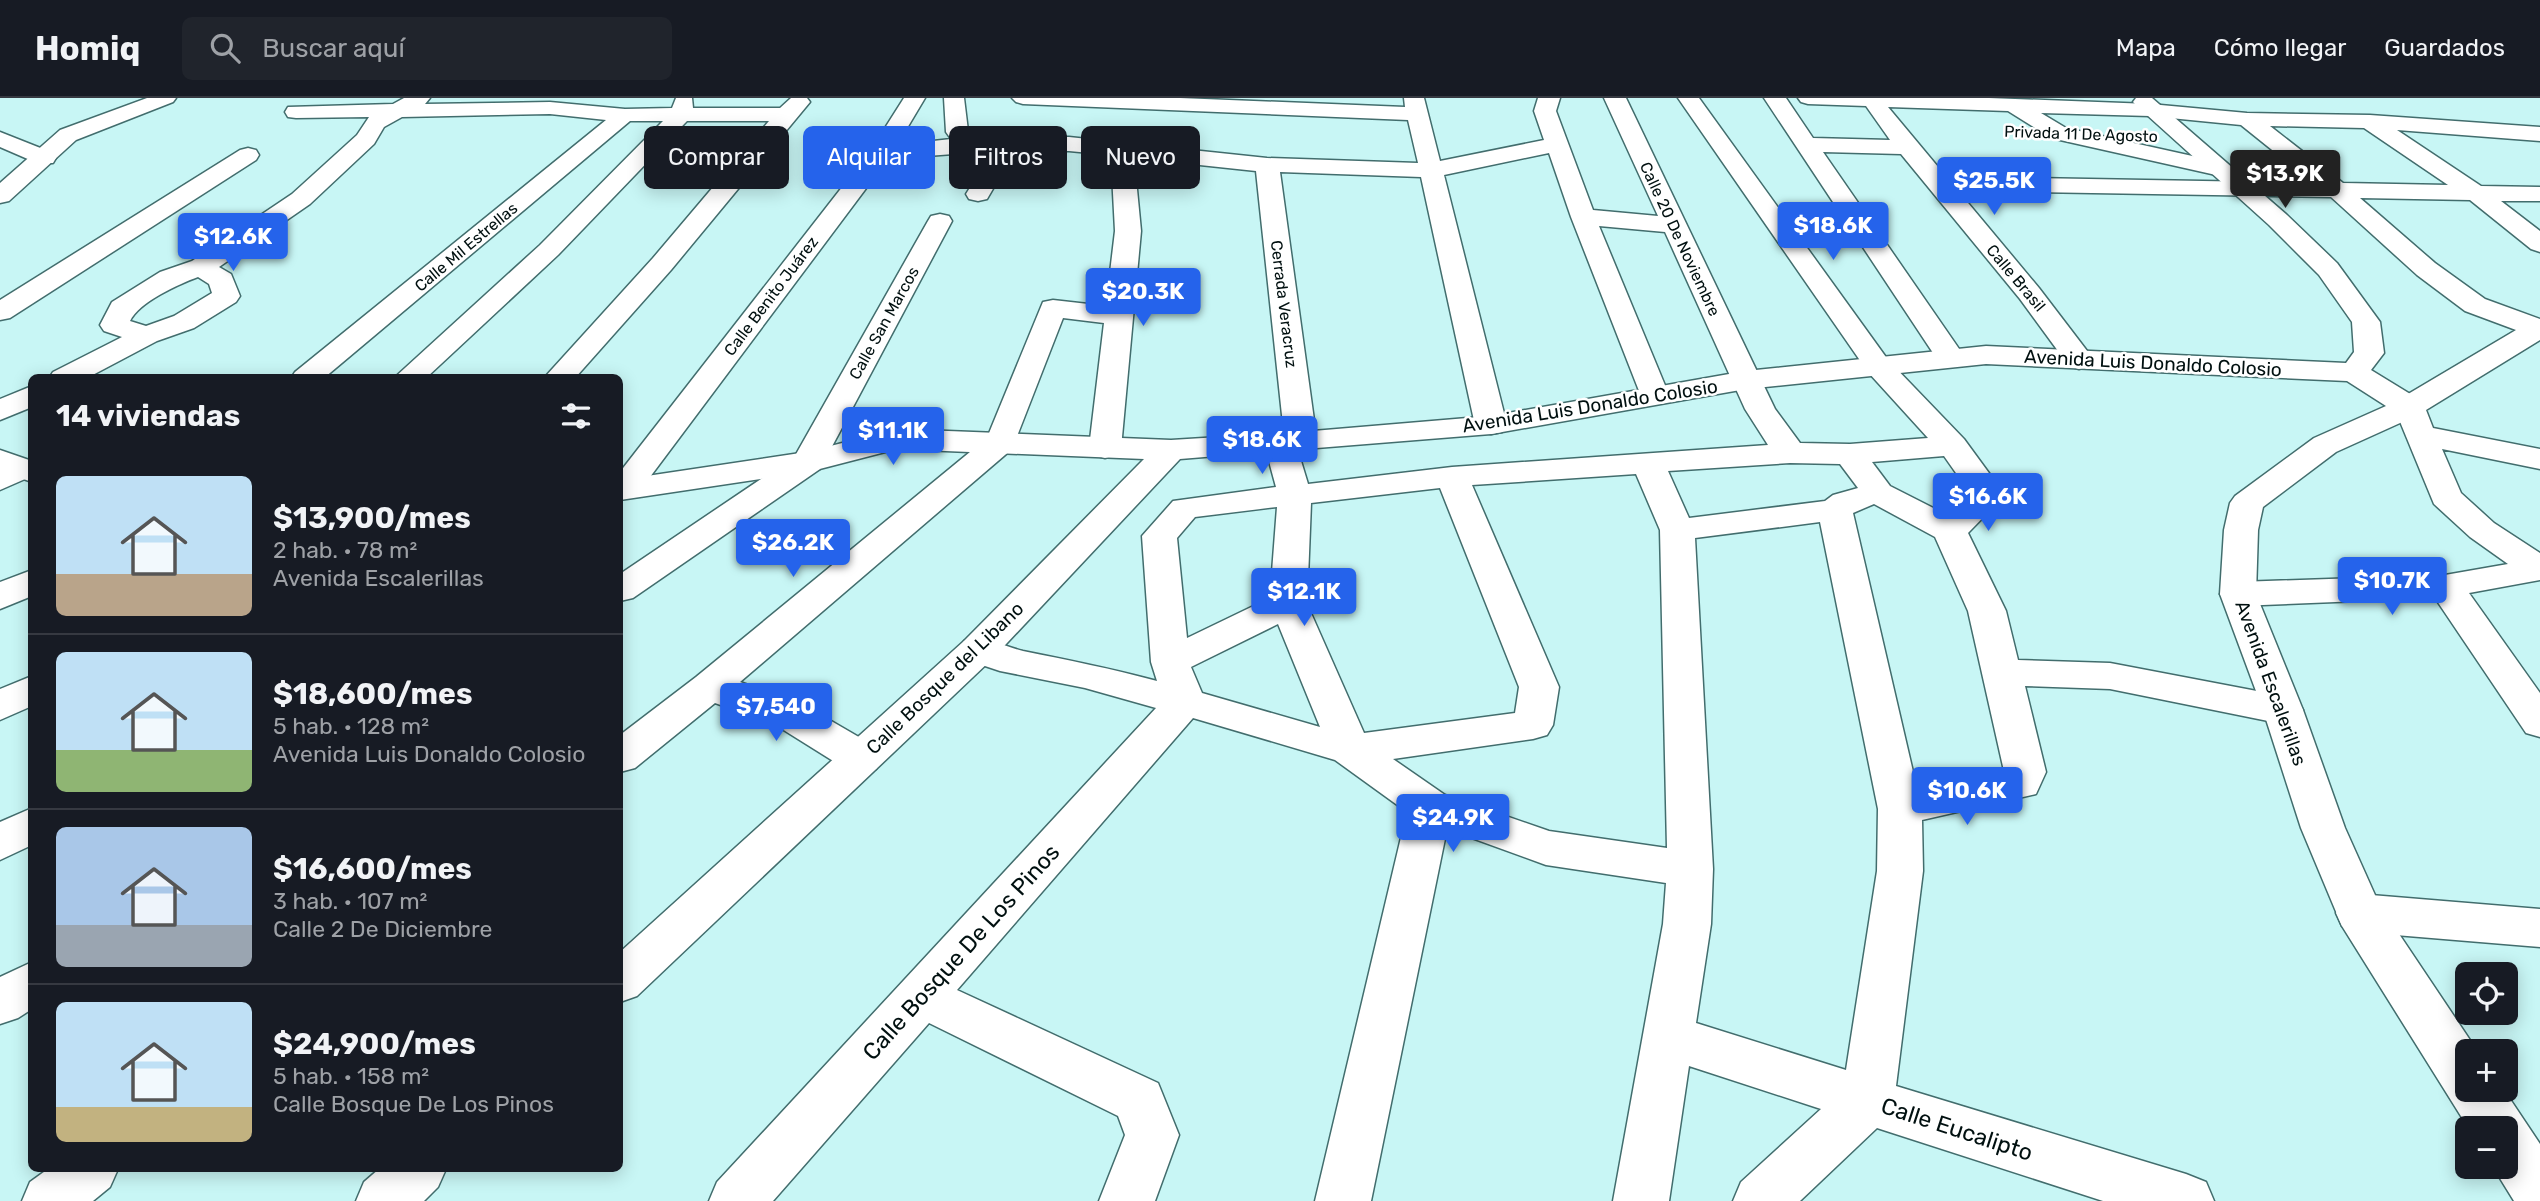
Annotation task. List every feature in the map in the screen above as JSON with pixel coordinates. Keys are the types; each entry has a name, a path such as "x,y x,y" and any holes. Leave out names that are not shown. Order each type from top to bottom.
{"street":[{"path":"311,98 296,112 411,103 555,103 625,115 683,106 795,106"},
{"name":"Calle Benito Juárez","path":"897,126 914,98"},
{"path":"954,98 956,126"},
{"path":"1023,98 1416,106 1491,425"},
{"path":"1549,98 1545,111 1583,217 1654,394"},
{"name":"Calle 20 De Noviembre","path":"1615,98 1760,409 1790,453"},
{"path":"1688,98 1878,366 1952,446 1988,495 1950,531"},
{"path":"1775,98 1949,356"},
{"path":"1808,98 2151,102 2247,119 2370,122 2540,134"},
{"path":"0,196 68,135 154,99"},
{"name":"Calle Brasil","path":"1872,100 1905,147 2057,327 2079,360"},
{"path":"2004,101 2059,133 2216,168"},
{"path":"2151,102 2181,137 2328,269 2366,321 2369,353 2354,372 2415,421 2540,459"},
{"path":"147,335 114,325 122,307 169,278 201,267 301,198 366,139 375,123 411,103"},
{"path":"413,374 549,250 683,106"},
{"path":"563,374 662,264 795,106"},
{"name":"Calle Mil Estrellas","path":"311,374 625,115"},
{"path":"2247,119 2337,190 2426,269 2474,305 2531,333 2540,362"},
{"path":"2370,122 2476,193 2540,244"},
{"name":"Privada 11 De Agosto","path":"2007,131 2181,137"},
{"path":"2504,132 2540,157"},
{"path":"0,139 45,158"},
{"path":"1200,159 1267,165 1433,170 1557,144"},
{"path":"1808,145 1905,147"},
{"path":"0,152 23,149"},
{"path":"0,312 248,155"},
{"name":"Cerrada Veracruz","path":"1267,165 1295,495"},
{"path":"2030,185 2540,194"},
{"name":"Calle Benito Juárez","path":"623,487 853,189"},
{"path":"978,194 981,189"},
{"path":"1105,448 1128,231 1125,189"},
{"path":"1583,217 1674,225"},
{"name":"Calle San Marcos","path":"808,462 940,221"},
{"path":"72,374 147,335 184,322 226,296 222,280 201,267"},
{"path":"623,755 710,686 1001,442 1053,308 1119,316"},
{"name":"Avenida Escalerillas","path":"2455,1060 2359,913 2323,828 2283,710 2238,594 2241,530 2247,503 2325,445 2415,421 2531,333"},
{"name":"Avenida Luis Donaldo Colosio","path":"623,490 808,462 897,439 1171,450 1291,443 1491,425 1654,394 1746,380 1949,356 1986,355 2354,372"},
{"path":"0,411 28,397"},
{"path":"2415,421 2446,497 2482,530 2540,569"},
{"path":"1177,682 1159,536 1185,508 1452,477 1790,453 1850,454 1952,446"},
{"name":"Calle Bosque del Libano","path":"623,979 978,650 1171,450"},
{"path":"1850,454 1878,493 1950,531 1987,611 2025,772 2021,783 1900,809"},
{"path":"623,588 808,462"},
{"path":"1641,1201 1687,924 1690,869 1676,530 1648,464"},
{"path":"1350,750 1533,725 1539,687 1452,477"},
{"path":"1676,530 1835,510 1845,502 1878,493"},
{"path":"1295,495 1288,604 1350,750"},
{"path":"1669,1037 1868,1101 1900,871 1900,809 1835,510"},
{"path":"2238,594 2445,586 2540,569"},
{"path":"0,597 28,584"},
{"path":"2445,586 2540,723"},
{"name":"Calle Bosque De Los Pinos","path":"737,1201 922,996 1177,682 1288,604"},
{"path":"978,650 1014,662 1086,675 1177,682 1350,750 1430,806 1546,848 1690,869"},
{"path":"2000,671 2110,676 2283,710"},
{"path":"710,686 788,715 861,758"},
{"path":"0,706 28,691"},
{"path":"1343,1201 1430,806"},
{"path":"0,843 28,826"},
{"path":"2359,913 2540,929"},
{"path":"0,1003 28,985"},
{"path":"922,996 1139,1100 1152,1135 1127,1201"},
{"name":"Calle Eucalipto","path":"1761,1201 1868,1101 2186,1201"},
{"path":"2518,1158 2540,1192"},
{"path":"50,1201 87,1172"},
{"path":"384,1201 416,1172"}]}
